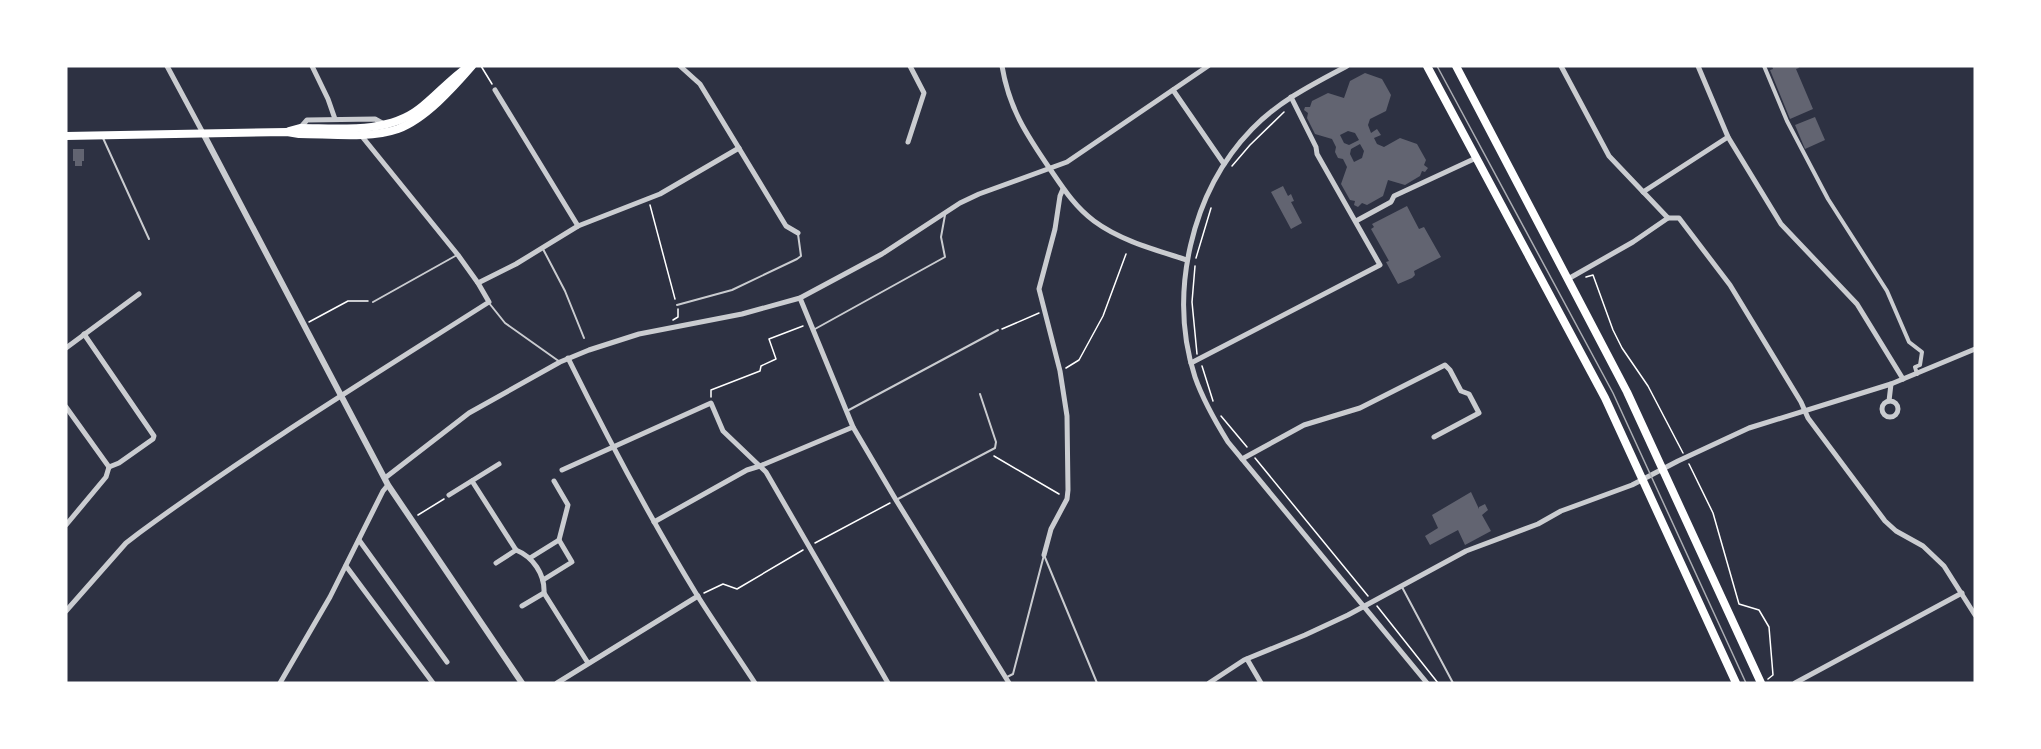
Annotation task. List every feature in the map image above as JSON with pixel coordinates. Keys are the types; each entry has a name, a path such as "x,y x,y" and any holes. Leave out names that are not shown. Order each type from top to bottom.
{"main road":[{"path":"287,132 300,128 386,124 400,120 419,110 455,76 470,66"},
{"path":"66,136 287,132 360,134 395,130 421,116 470,66"},
{"path":"1427,66 1605,398 1736,683"},
{"path":"1456,66 1628,392 1761,683"}],"street":[{"path":"167,66 388,486 522,683"},
{"path":"312,66 335,119"},
{"path":"680,66 700,84 786,226 798,233"},
{"path":"908,142 924,93 910,66"},
{"path":"1002,66 1014,113 1063,189 1081,210 1094,221 1129,240 1187,260"},
{"path":"385,478 470,413 560,362 639,334 742,314 800,298 882,254 945,212 979,194 1067,162 1208,66"},
{"path":"1347,66 1291,97 1251,130 1224,164 1209,192 1193,231 1187,260 1185,310 1188,346 1191,363 1205,402 1228,442 1427,683"},
{"path":"1561,66 1609,156 1668,218"},
{"path":"1698,66 1728,137 1781,224 1857,304 1903,379"},
{"path":"1764,66 1787,122 1828,199 1887,291 1909,342 1922,352 1920,365 1915,367 1917,374"},
{"path":"495,90 578,226"},
{"path":"1173,90 1224,164"},
{"path":"1191,363 1380,265 1317,154 1316,147 1291,97"},
{"path":"300,128 307,120 375,119 386,124"},
{"path":"66,612 126,543 139,532 230,468 341,395 489,302 458,255 360,134"},
{"path":"1643,192 1728,137"},
{"path":"478,283 543,249 578,226 669,190 739,148"},
{"path":"1356,221 1391,202 1394,196 1421,183 1427,183 1476,158"},
{"path":"1044,555 1051,529 1067,499 1068,416 1060,371 1040,289 1063,189"},
{"path":"1568,279 1668,218 1679,218 1730,285 1804,410 1885,520 1896,531 1923,546 1944,566 1962,593 1972,603 1975,615"},
{"path":"66,348 139,294"},
{"path":"800,298 853,427 1008,680"},
{"path":"84,334 154,436 119,463 109,467"},
{"path":"1209,683 1247,659 1305,636 1365,607 1466,551 1538,524 1561,511 1632,485 1749,428 1891,384 1975,349"},
{"path":"568,358 612,447 654,522 698,596 755,683"},
{"path":"1242,459 1304,425 1360,408 1445,365 1461,391 1469,393 1479,413 1434,437"},
{"path":"1889,401 1891,384"},
{"path":"562,470 711,403 723,431 766,472 888,683"},
{"path":"66,407 109,467"},
{"path":"654,522 747,470 853,427"},
{"path":"449,495 499,464"},
{"path":"66,525 106,477 109,467"},
{"path":"472,481 516,550 530,558 543,580 544,593 588,663"},
{"path":"530,558 559,540 568,505 554,481"},
{"path":"280,683 346,566 383,490 388,486"},
{"path":"359,540 447,662"},
{"path":"543,580 572,562 559,540"},
{"path":"496,563 516,550"},
{"path":"346,566 433,683"},
{"path":"522,606 544,593"},
{"path":"1795,683 1962,593"},
{"path":"557,683 698,596"},
{"path":"1247,659 1261,683"}],"lane":[{"path":"102,136 149,239"},
{"path":"812,331 945,257 941,237 945,212"},
{"path":"677,305 732,290 797,259 801,256 798,233"},
{"path":"543,249 565,291 584,338"},
{"path":"373,302 458,255"},
{"path":"489,302 505,323 560,362"},
{"path":"847,411 998,330"},
{"path":"896,500 995,448 996,442 980,394"},
{"path":"1008,680 1013,674 1044,555"},
{"path":"1044,555 1097,683"},
{"path":"1402,586 1453,683"}],"path":[{"path":"481,66 495,90"},
{"path":"1232,166 1284,112"},
{"path":"648,199 679,315 672,321"},
{"path":"1197,354 1192,302 1195,263 1212,203"},
{"path":"1060,371 1076,363 1082,355 1103,316 1126,254"},
{"path":"1581,273 1585,277 1593,274 1622,348 1648,386 1683,454 1678,461"},
{"path":"303,325 348,301 373,302"},
{"path":"998,330 1044,311"},
{"path":"711,403 711,390 760,371 761,366 776,359 769,339 809,324"},
{"path":"1201,363 1213,400"},
{"path":"1217,411 1438,683"},
{"path":"988,452 1067,499"},
{"path":"1678,461 1687,461 1713,513 1738,604 1759,610 1769,627 1773,675 1761,683"},
{"path":"412,519 449,495"},
{"path":"698,596 723,584 737,589 810,546 896,500"}],"building":[{"path":"1772,66 1798,66 1799,68 1796,69 1813,109 1790,119 1770,70 1773,69"},
{"path":"1365,73 1382,79 1391,95 1386,111 1370,119 1368,125 1371,133 1377,129 1381,135 1374,138 1377,144 1384,147 1400,138 1417,144 1426,160 1424,165 1428,168 1405,185 1388,180 1383,196 1367,205 1362,203 1358,207 1354,205 1355,201 1350,200 1341,184 1347,167 1343,159 1338,158 1332,139 1315,134 1307,118 1308,113 1304,110 1305,107 1310,107 1312,101 1328,93 1344,98 1350,81","holes":["1348,131 1355,133 1359,140 1349,145 1344,143 1340,135","1360,144 1364,151 1362,158 1354,162 1350,154 1351,149"]},
{"path":"1815,117 1825,140 1805,149 1795,125"},
{"path":"73,149 84,149 82,166 75,166"},
{"path":"1283,186 1288,196 1291,194 1294,201 1291,202 1302,223 1291,229 1271,192"},
{"path":"1407,206 1419,229 1424,227 1441,257 1414,271 1415,275 1412,278 1398,284 1386,262 1389,261 1371,229 1374,227 1372,224"},
{"path":"1471,492 1479,509 1485,504 1488,510 1482,515 1491,531 1465,545 1458,530 1430,545 1425,536 1438,528 1432,515"}],"tram line":[{"path":"1437,66 1613,393 1746,683"}]}
